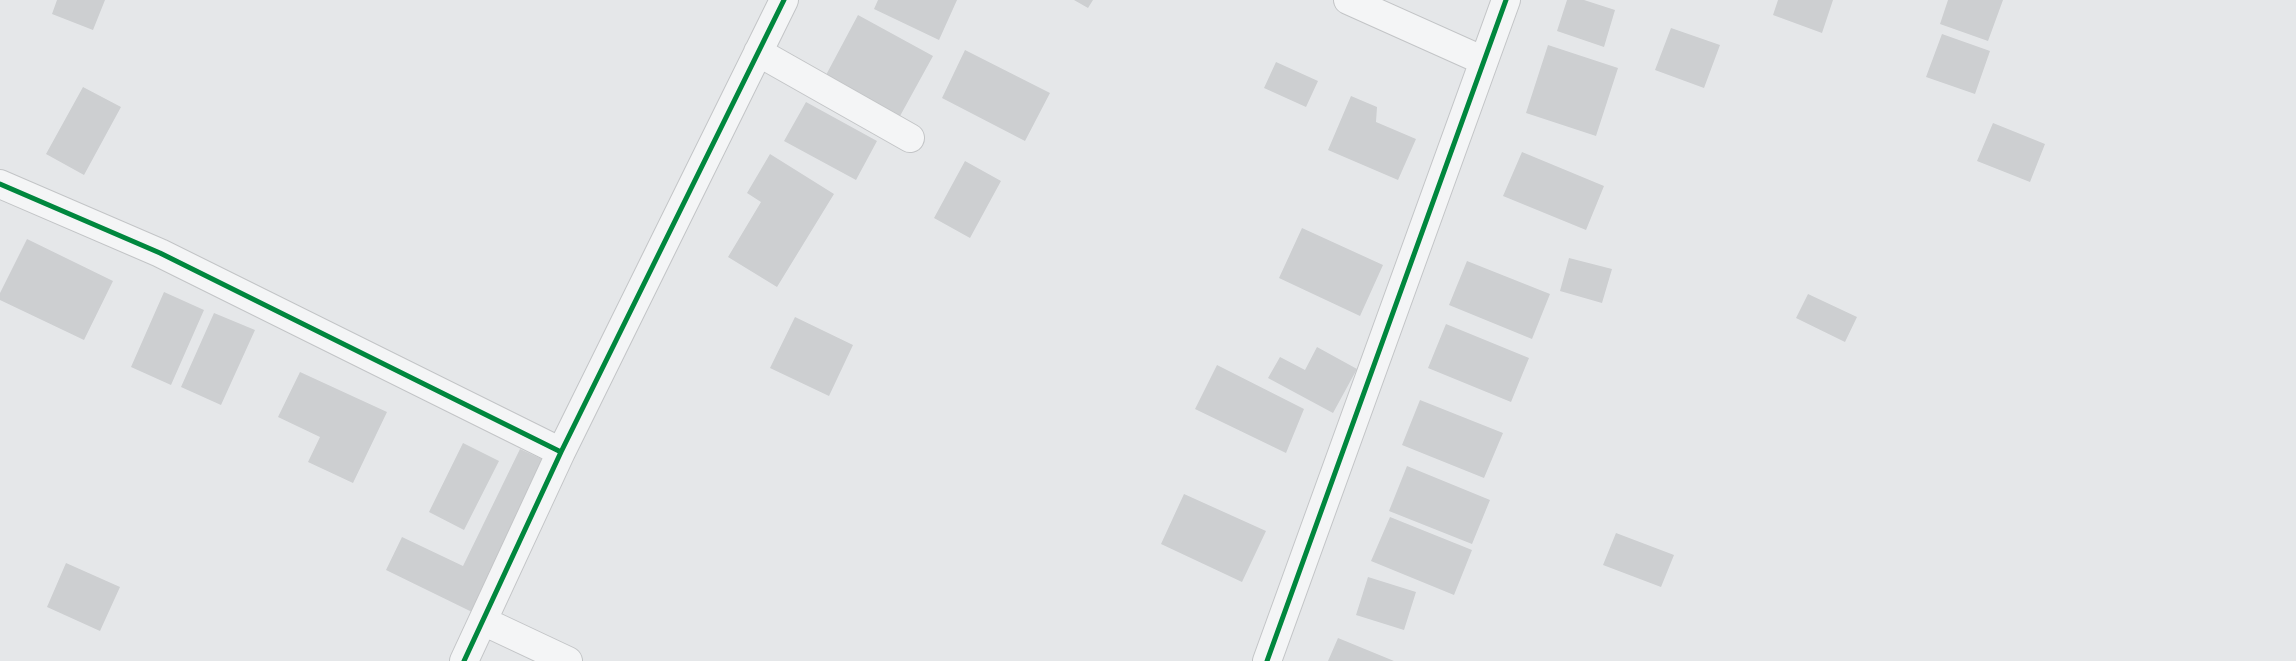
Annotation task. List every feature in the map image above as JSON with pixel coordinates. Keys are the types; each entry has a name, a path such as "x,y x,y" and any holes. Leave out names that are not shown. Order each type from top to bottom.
{"street":[{"path":"464,661 561,452 784,0"},
{"path":"1348,0 1484,61"},
{"path":"1267,661 1506,0"},
{"path":"758,52 910,138"},
{"path":"0,184 160,253 561,452"},
{"path":"483,621 568,661"}],"building":[{"path":"57,0 105,0 93,30 52,14"},
{"path":"878,0 957,0 939,40 874,9"},
{"path":"1074,0 1093,0 1088,8"},
{"path":"1567,0 1584,0 1615,10 1604,47 1557,31"},
{"path":"1778,0 1833,0 1822,33 1773,15"},
{"path":"1948,0 2003,0 1988,41 1940,24"},
{"path":"858,15 933,56 900,116 826,75"},
{"path":"1671,28 1720,45 1704,88 1655,70"},
{"path":"1942,34 1990,51 1975,94 1926,77"},
{"path":"1548,45 1618,68 1596,136 1526,113"},
{"path":"965,50 1050,93 1025,141 942,98"},
{"path":"1276,62 1318,81 1306,107 1264,88"},
{"path":"83,87 121,107 84,175 46,154"},
{"path":"1351,96 1377,107 1376,122 1416,139 1398,180 1328,150"},
{"path":"806,102 877,141 856,180 784,141"},
{"path":"1993,123 2045,144 2030,182 1977,161"},
{"path":"1522,152 1604,186 1586,230 1503,196"},
{"path":"770,154 834,194 777,287 728,257 761,202 747,193"},
{"path":"965,161 1001,181 970,238 934,218"},
{"path":"1302,228 1383,265 1360,316 1279,278"},
{"path":"27,239 113,281 84,340 0,300 0,293"},
{"path":"1569,258 1612,269 1602,303 1560,291"},
{"path":"1467,261 1550,294 1532,339 1449,305"},
{"path":"164,292 204,310 171,385 131,367"},
{"path":"1808,294 1857,317 1845,342 1796,318"},
{"path":"214,313 255,330 221,405 181,387"},
{"path":"795,317 853,345 829,396 770,368"},
{"path":"1446,324 1529,358 1511,402 1428,368"},
{"path":"1317,347 1357,369 1333,413 1268,378 1280,357 1305,370"},
{"path":"1217,365 1304,409 1286,453 1195,409"},
{"path":"300,372 387,412 353,483 308,462 320,437 278,417"},
{"path":"1420,400 1503,433 1484,478 1402,445"},
{"path":"463,443 499,461 464,530 429,512"},
{"path":"520,449 546,461 472,612 386,570 402,537 463,566"},
{"path":"1407,466 1490,500 1472,544 1389,511"},
{"path":"1184,494 1266,531 1242,582 1161,544"},
{"path":"1390,517 1472,550 1454,595 1371,561"},
{"path":"1616,533 1674,555 1661,587 1603,565"},
{"path":"66,563 120,587 100,631 47,607"},
{"path":"1368,577 1416,592 1404,630 1356,615"},
{"path":"1338,638 1394,661 1328,661"}],"cycle path":[{"path":"561,452 784,0"},
{"path":"1267,661 1506,0"},
{"path":"0,184 160,253 561,452 464,661"}]}
